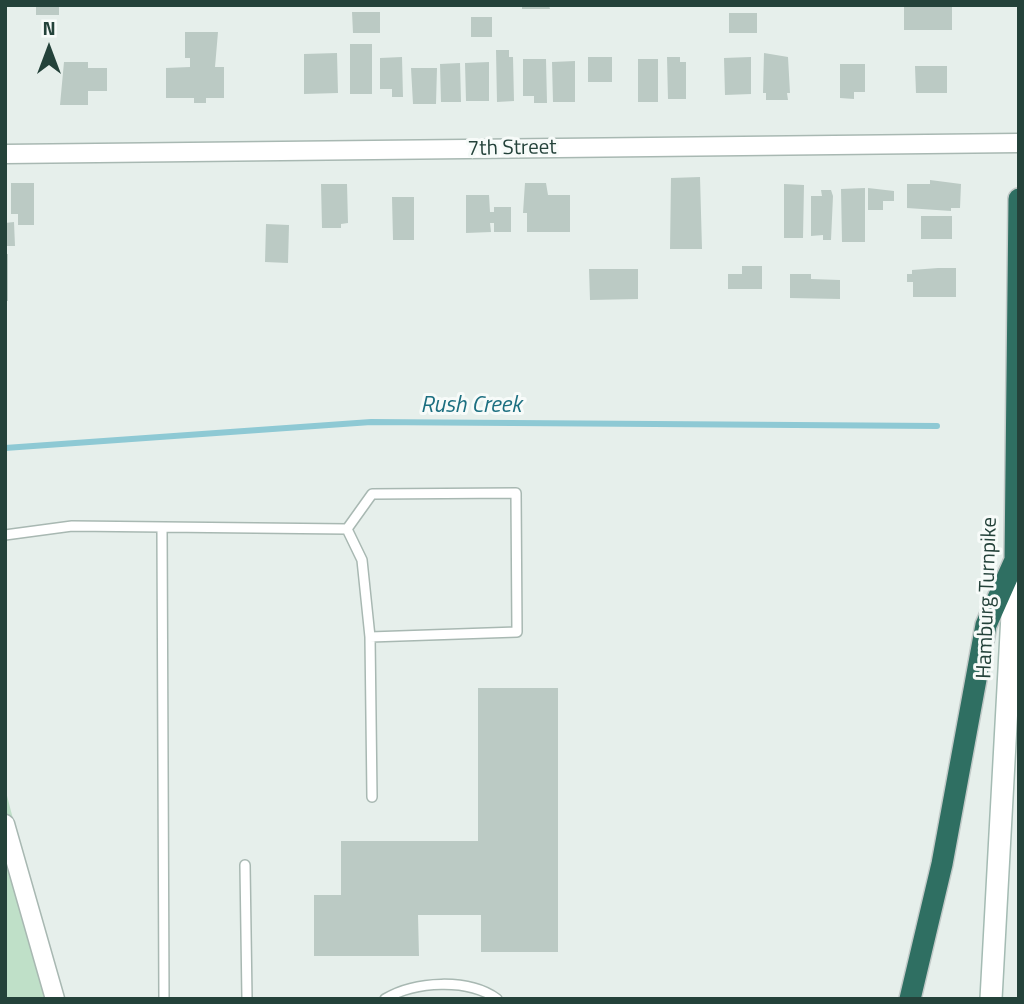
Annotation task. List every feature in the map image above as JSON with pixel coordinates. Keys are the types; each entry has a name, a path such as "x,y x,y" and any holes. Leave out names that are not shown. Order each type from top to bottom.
{"highway":[{"name":"Hamburg Turnpike","path":"1016,560 1019,199"},
{"path":"910,999 942,864 986,625 1016,560"}],"main road":[{"name":"Hamburg Turnpike","path":"991,999 1016,560"}],"street":[{"name":"7th Street","path":"5,154 1019,143"},
{"path":"5,824 55,999"}],"lane":[{"path":"347,529 372,494 516,493 517,632 370,638"},
{"path":"5,535 72,526 347,529"},
{"path":"162,527 164,999"},
{"path":"347,529 362,560 370,638 372,797"},
{"path":"245,865 247,999"},
{"path":"385,999 422,985 454,985 488,992 497,999"}],"green space":[{"path":"5,789 6,792 60,999 5,999"}],"building":[{"path":"36,5 59,5 59,15 36,15"},
{"path":"522,5 549,5 550,9 522,9"},
{"path":"904,5 952,5 952,30 904,30"},
{"path":"352,12 380,12 380,33 353,33"},
{"path":"729,13 757,13 757,33 729,33"},
{"path":"471,17 492,17 492,37 471,37"},
{"path":"185,32 218,32 215,67 224,67 224,98 206,98 206,103 194,103 194,98 166,98 166,68 190,67 190,58 185,58"},
{"path":"350,44 372,44 372,94 350,94"},
{"path":"496,50 509,50 509,57 513,57 514,101 497,102"},
{"path":"337,53 338,93 304,94 304,54"},
{"path":"764,53 788,57 788,100 766,100 766,93 763,93"},
{"path":"402,57 403,97 392,97 392,89 380,89 380,58"},
{"path":"588,57 612,57 612,82 588,82"},
{"path":"667,57 680,57 680,62 686,62 686,99 668,99"},
{"path":"751,57 751,94 725,95 724,58"},
{"path":"523,59 546,59 547,103 534,103 534,96 523,96"},
{"path":"638,59 658,59 658,102 638,102"},
{"path":"575,61 575,102 553,102 552,62"},
{"path":"64,62 88,62 88,68 107,68 107,91 88,91 88,105 60,105"},
{"path":"489,62 489,101 466,101 465,63"},
{"path":"460,63 461,102 441,102 440,64"},
{"path":"840,64 865,64 865,92 854,92 854,99 840,98"},
{"path":"915,66 947,66 947,93 916,93"},
{"path":"411,68 437,68 436,104 413,104"},
{"path":"700,177 702,249 670,249 671,178"},
{"path":"930,180 961,184 960,208 951,208 951,211 907,208 907,184 930,184"},
{"path":"11,183 34,183 34,225 18,225 18,214 11,214"},
{"path":"525,183 546,183 548,195 570,195 570,232 527,232 527,213 523,213"},
{"path":"321,184 347,184 348,223 341,224 341,228 322,228"},
{"path":"784,184 804,185 803,238 784,238"},
{"path":"865,188 865,242 842,242 841,189"},
{"path":"868,188 894,191 894,201 883,201 883,210 868,210"},
{"path":"821,190 831,190 833,196 831,240 823,240 823,235 811,236 811,196 822,196"},
{"path":"466,195 489,195 490,212 494,212 494,207 511,207 511,232 494,232 494,223 490,223 491,232 466,233"},
{"path":"392,197 414,197 414,240 393,240"},
{"path":"921,216 952,216 952,239 921,239"},
{"path":"14,222 15,246 5,246 5,223"},
{"path":"266,224 289,225 288,263 265,262"},
{"path":"5,254 8,254 8,301 5,301"},
{"path":"742,266 762,266 762,289 728,289 728,274 742,274"},
{"path":"956,268 956,297 913,297 913,282 907,282 907,274 912,274 912,270"},
{"path":"589,269 638,269 638,299 590,300"},
{"path":"790,274 811,274 811,279 840,280 840,299 790,298"},
{"path":"478,688 558,688 558,952 481,952 481,915 418,915 419,956 314,956 314,895 341,895 341,841 478,841"}],"waterway":[{"name":"Rush Creek","path":"5,448 371,422 937,426"}]}
